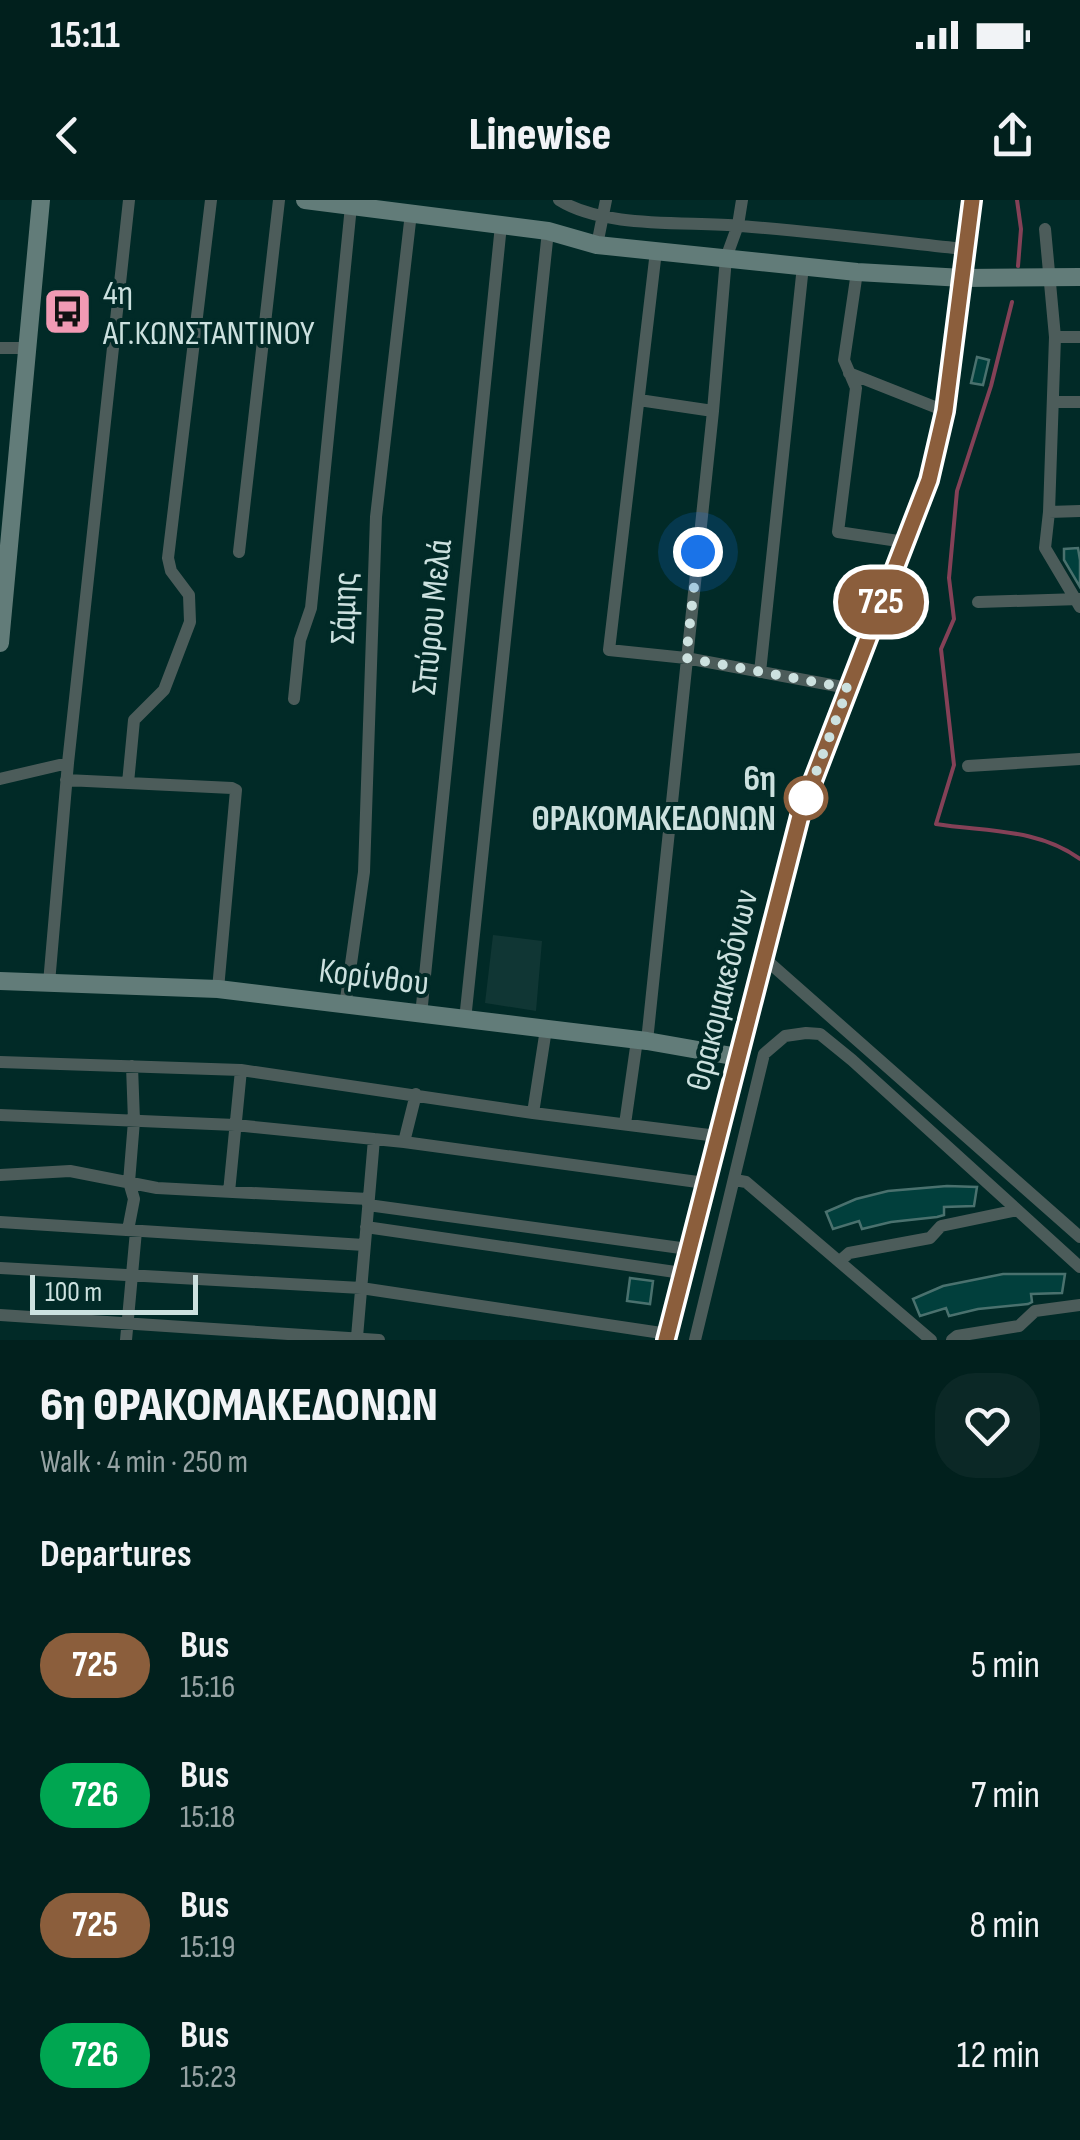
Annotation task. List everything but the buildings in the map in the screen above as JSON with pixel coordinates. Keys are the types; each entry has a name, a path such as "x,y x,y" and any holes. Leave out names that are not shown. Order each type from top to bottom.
{"street":[{"path":"0,643 41,200"},
{"path":"49,982 66,780 129,200"},
{"path":"128,783 134,720 164,690 191,614 189,595 171,571 168,558 211,200"},
{"path":"239,552 279,200"},
{"path":"304,200 548,231 597,245 857,272 963,278 1080,277"},
{"path":"559,200 602,216 738,225 964,249"},
{"path":"597,245 606,200"},
{"path":"625,1124 642,1040 713,411 726,258 742,200"},
{"name":"Θρακομακεδόνων","path":"667,1337 801,812 929,480 945,411 972,200"},
{"path":"294,699 300,640 312,608 351,206"},
{"name":"Σάμης","path":"345,1006 364,872 376,517 411,213"},
{"name":"Σπύρου Μελά","path":"421,1015 501,225"},
{"path":"1046,229 1054,337 1050,512 1045,548 1079,602"},
{"path":"465,1020 548,231"},
{"path":"656,251 609,650 686,658 848,688"},
{"path":"760,672 804,266"},
{"path":"857,272 844,360 856,388 838,532 905,542"},
{"path":"1054,337 1080,337"},
{"path":"0,348 28,348"},
{"path":"850,373 945,411"},
{"path":"639,400 713,411"},
{"path":"1053,402 1080,402"},
{"path":"1050,512 1080,511"},
{"path":"978,602 1079,602"},
{"path":"968,766 1080,759"},
{"path":"0,779 68,763"},
{"path":"66,780 232,788 237,792 218,989"},
{"path":"764,958 1080,1237"},
{"name":"Κορίνθου","path":"0,981 218,989 642,1040 738,1056"},
{"path":"533,1113 546,1029"},
{"path":"696,1340 764,1054 785,1036 795,1033 820,1034 1080,1267"},
{"path":"0,1062 241,1070 717,1136"},
{"path":"126,1340 134,1275 134,1199 129,1182 134,1120 132,1066"},
{"path":"229,1192 241,1070"},
{"path":"404,1142 416,1094"},
{"path":"0,1115 236,1125 404,1142 705,1182"},
{"path":"351,1338 361,1288 374,1139"},
{"path":"0,1174 70,1171 157,1188 368,1202 688,1249"},
{"path":"735,1180 746,1182 930,1340"},
{"path":"840,1261 849,1253 930,1238 941,1226 1016,1210"},
{"path":"0,1222 364,1245"},
{"path":"366,1228 682,1273"},
{"path":"0,1268 361,1288 667,1337"},
{"path":"952,1340 1019,1326 1035,1311 1080,1305"},
{"path":"0,1315 378,1340"}],"shaded area":[{"path":"493,935 542,941 536,1011 485,1003"}],"waterway":[{"path":"1017,200 1021,229 1018,266"},
{"path":"1012,302 991,386 957,491 949,578 954,619 941,649 954,765 936,824 1029,836 1080,859"}],"bus line":[{"name":"725","path":"666,1340 801,812 929,480 945,411 972,200"}],"place":[{"name":"4η ΑΓ.ΚΩΝΣΤΑΝΤΙΝΟΥ","path":"68,312"},
{"name":"6η ΘΡΑΚΟΜΑΚΕΔΟΝΩΝ","path":"806,798"}],"route":[{"path":"698,552 686,658 848,688 801,812 806,798"}]}
